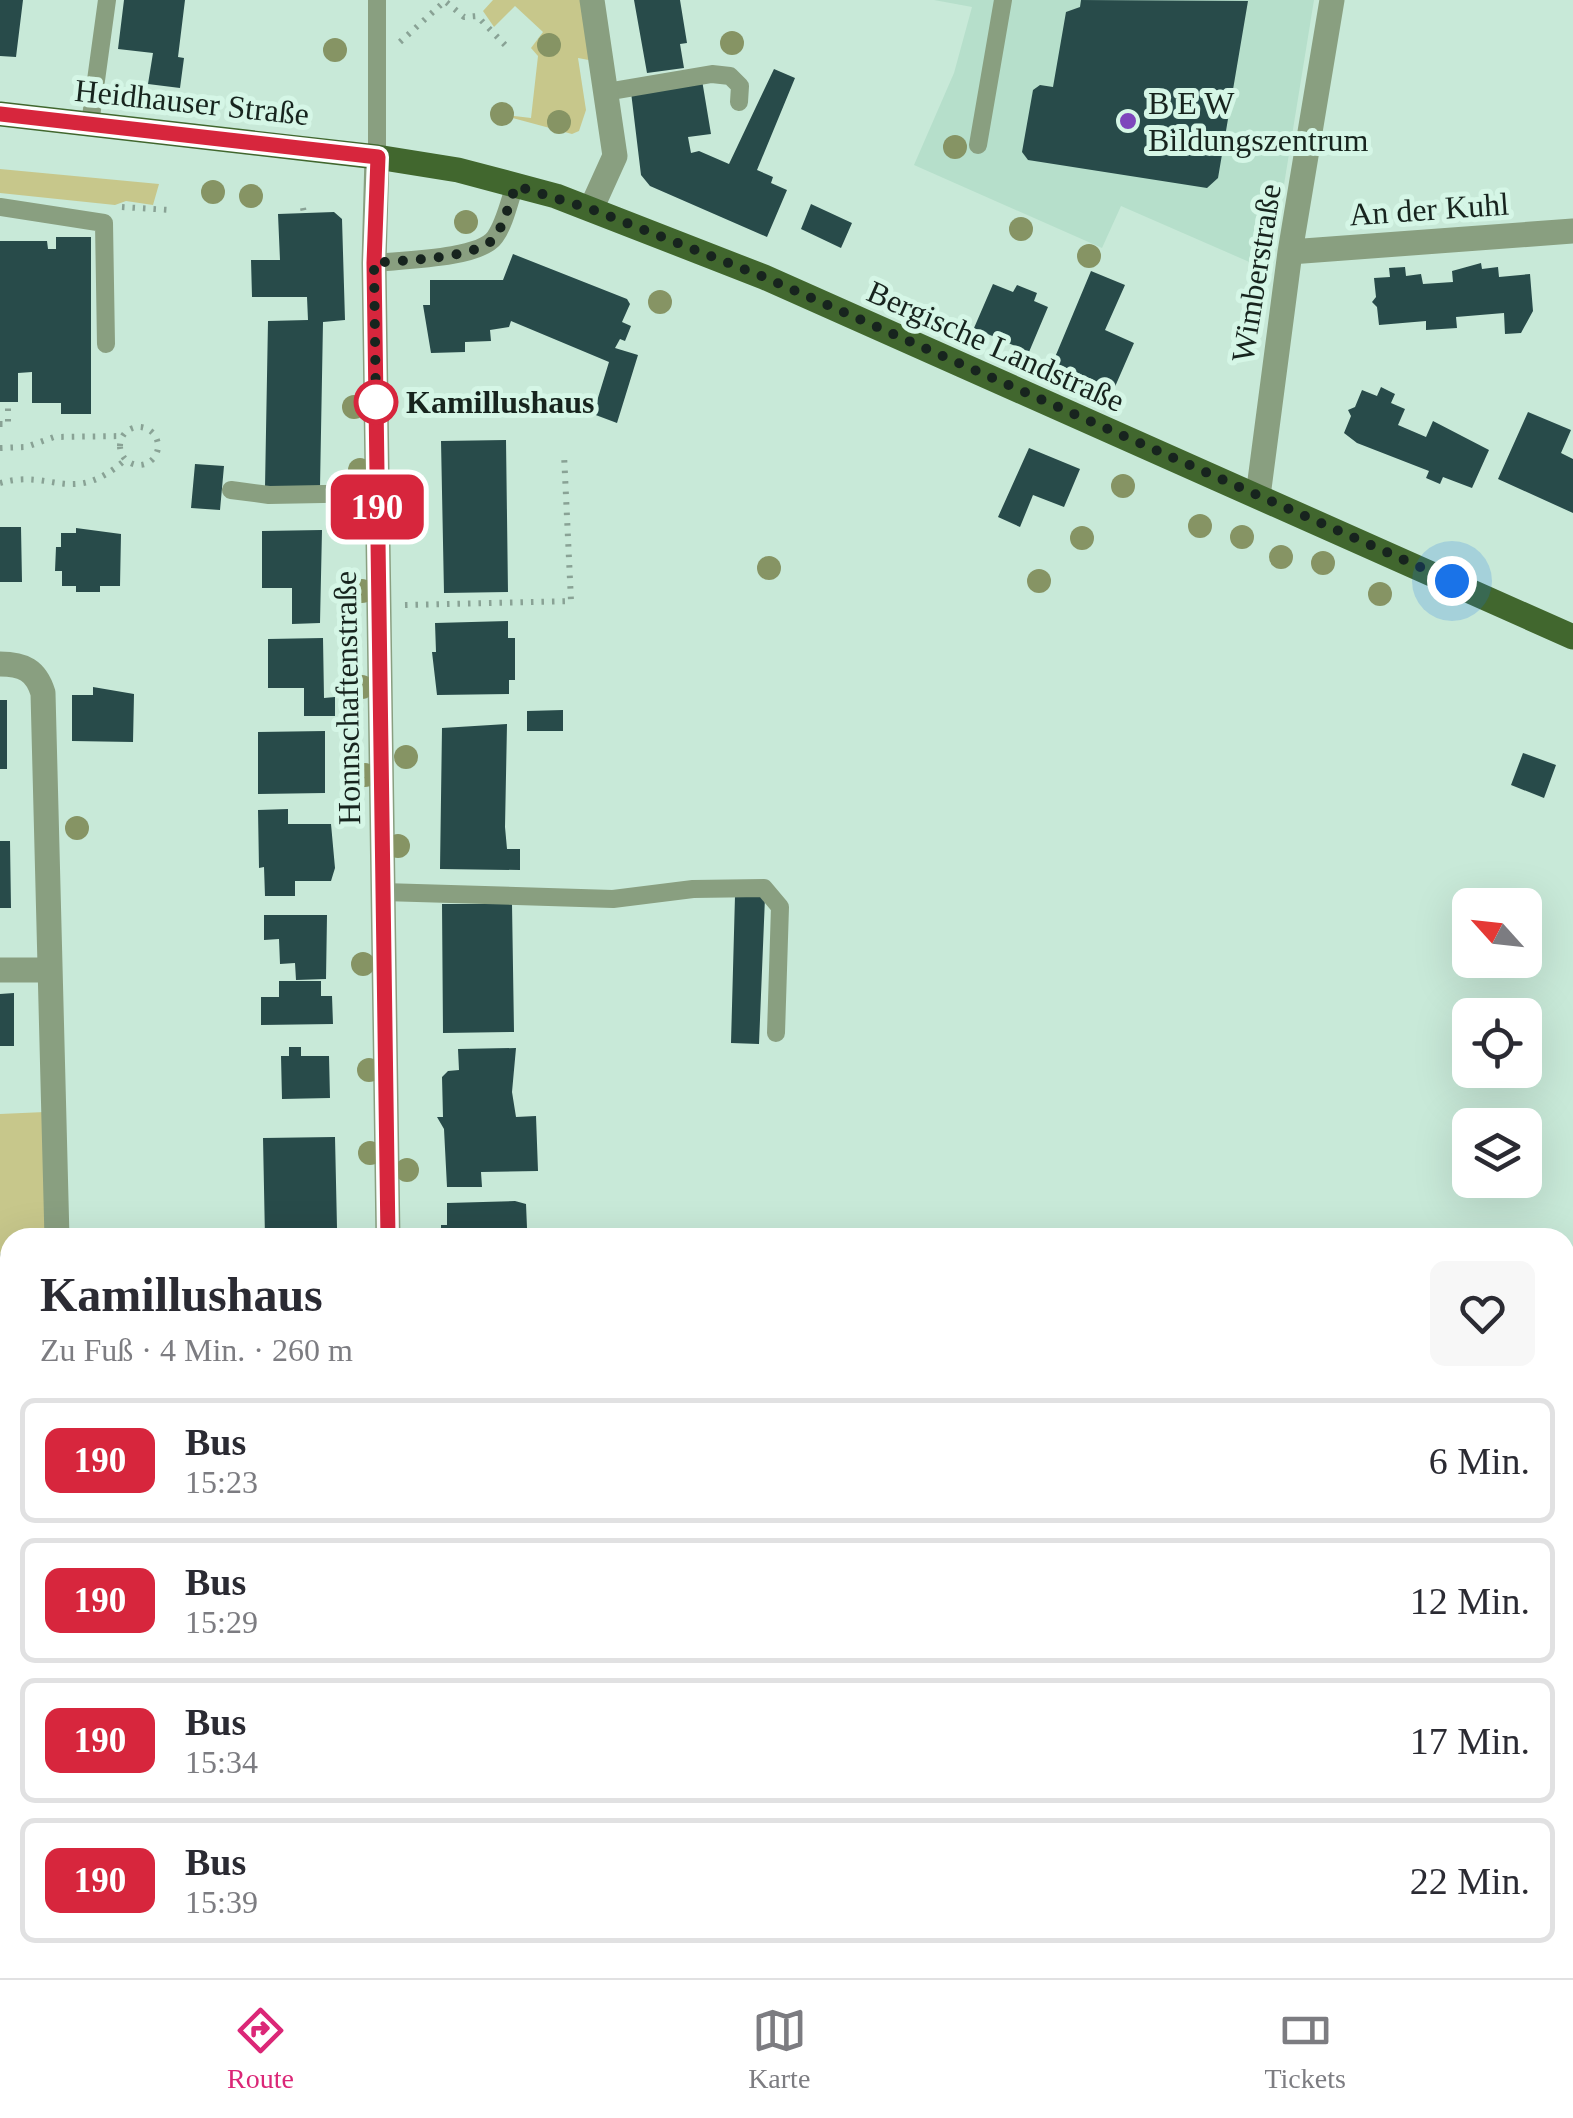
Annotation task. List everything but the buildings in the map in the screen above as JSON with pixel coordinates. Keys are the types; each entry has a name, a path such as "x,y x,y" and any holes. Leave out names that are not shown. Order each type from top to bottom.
{"main road":[{"name":"Heidhauser Straße","path":"0,114 378,157"},
{"name":"Bergische Landstraße","path":"378,157 516,186 591,209 764,277 1573,637"}],"street":[{"path":"591,209 615,156 592,0"},
{"name":"Wimberstraße","path":"1258,496 1290,252 1332,0"},
{"name":"Honnschaftenstraße","path":"378,157 374,263 388,1228"},
{"name":"An der Kuhl","path":"1290,252 1573,232"},
{"path":"0,664 24,667 38,676 43,692 57,1228"},
{"path":"0,970 48,970"}],"lane":[{"path":"90,124 106,0"},
{"path":"377,0 378,157"},
{"path":"978,145 1003,0"},
{"path":"606,92 712,74 730,76 740,86 739,102"},
{"path":"374,263 461,253 487,246 498,231 516,186"},
{"path":"0,207 104,223 106,344"},
{"path":"231,490 269,495 377,492"},
{"path":"383,892 614,899 693,889 764,888 780,906 776,1034"}],"path":[{"path":"379,43 403,42 446,0 464,17 477,16 508,48"},
{"path":"126,206 170,210"},
{"path":"0,424 8,424 8,405"},
{"path":"0,448 26,448 54,437 123,436 142,428 153,434 157,446 148,463 135,465 125,460 120,448 123,436"},
{"path":"404,604 571,601 564,454"},
{"path":"0,483 80,486 109,474 125,460"}],"shaded area":[{"path":"934,0 1314,0 1270,271 1121,206 1102,248 914,165 954,73 972,7"}],"green space":[{"path":"493,0 581,0 594,61 578,58 586,110 579,131 572,134 498,114 531,118 538,56 531,48 543,32 515,6 494,27 483,11"},
{"path":"0,169 159,184 153,205 126,201 115,205 0,193"},
{"path":"45,1112 47,1228 0,1228 0,1114"}],"bus line":[{"name":"190","path":"0,114 378,157 374,263 388,1228"}],"place":[{"name":"B E W Bildungszentrum","path":"1128,121"},
{"name":"Kamillushaus","path":"376,402"}],"route":[{"path":"376,402 376,408 374,263 475,251 487,246 498,231 516,186 556,196 764,277 915,348 1452,581"}]}
